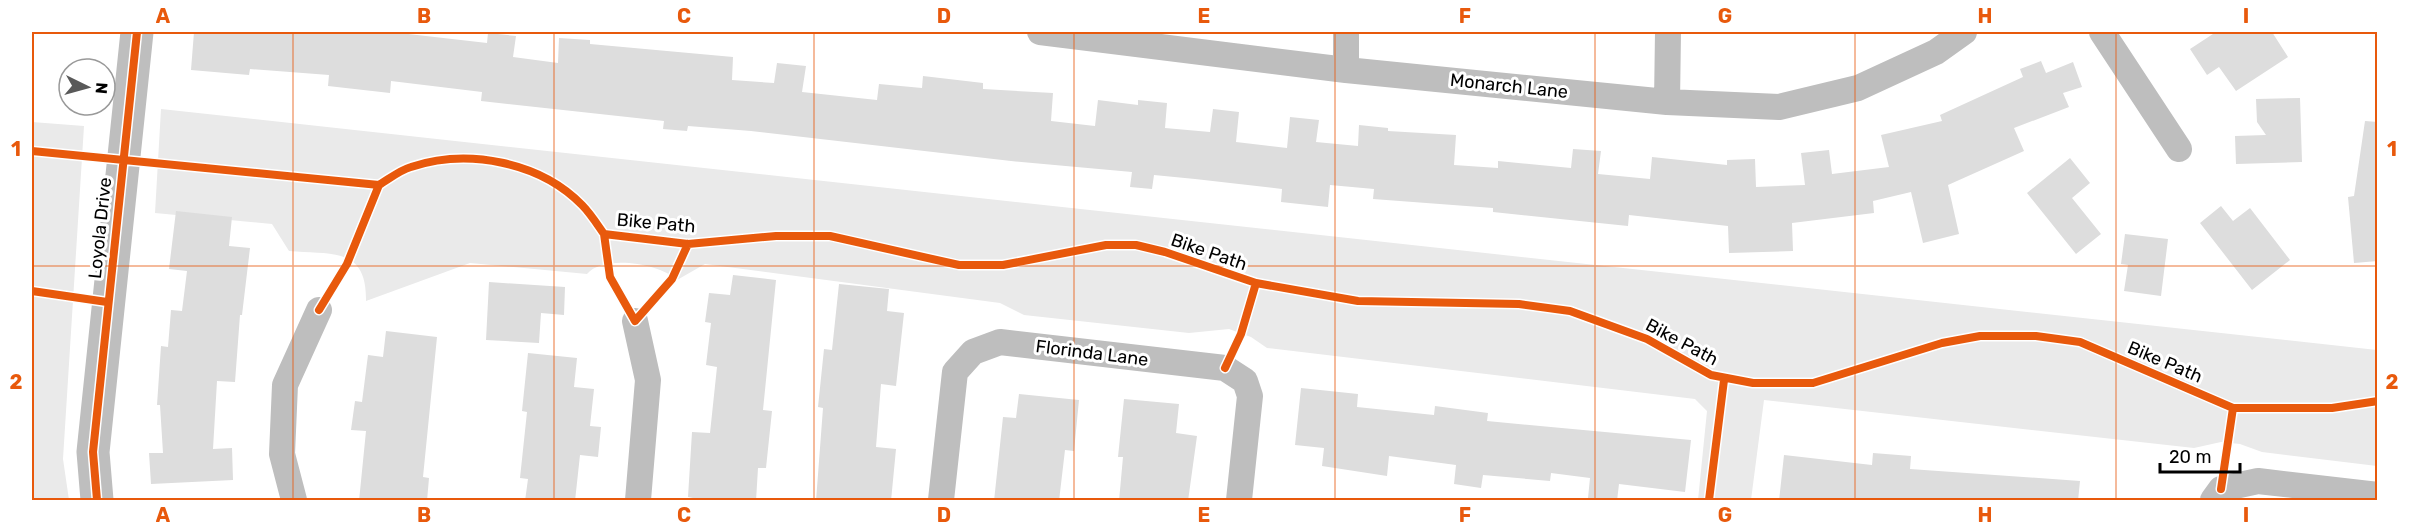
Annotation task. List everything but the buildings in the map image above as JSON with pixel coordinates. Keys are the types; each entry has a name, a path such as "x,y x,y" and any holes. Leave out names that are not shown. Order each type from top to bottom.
{"street":[{"name":"Loyola Drive","path":"97,501 93,452 136,32"},
{"name":"Monarch Lane","path":"1040,32 1346,70 1667,102 1779,107 1858,88 1936,52 1964,32"},
{"path":"1346,32 1346,70"},
{"path":"1667,102 1668,32"},
{"path":"2102,32 2179,149"},
{"path":"294,501 282,454 285,385 319,310"},
{"path":"635,321 648,380 638,501"},
{"name":"Florinda Lane","path":"941,501 954,372 973,352 1000,342 1225,368 1245,381 1250,396 1239,501"},
{"path":"2213,501 2221,489 2258,481 2378,495"}],"shaded area":[{"path":"161,109 2377,350 2377,466 2262,452 2240,444 2221,442 2194,448 1764,400 1751,500 1698,500 1707,411 1695,399 1267,348 1251,337 1229,329 1189,333 1024,315 1000,303 705,264 677,280 659,270 632,264 606,264 587,274 470,263 366,301 365,283 353,262 332,254 289,251 272,224 155,213"},
{"path":"32,122 84,126 63,459 69,500 32,500"}],"cycle path":[{"path":"97,500 93,452 137,32"},
{"name":"Bike Path","path":"32,151 379,185 399,172 433,161 479,159 524,169 546,178 565,190 582,205 604,234 688,244 776,236 830,236 959,265 1003,265 1106,245 1136,245 1165,252 1256,283 1358,301 1519,304 1570,311 1647,339 1711,375 1753,383 1813,383 1942,343 1980,336 2036,336 2080,342 2233,408 2332,408 2378,401"},
{"path":"319,310 347,264 379,185"},
{"name":"Bike Path","path":"604,234 610,277 635,321 672,279 688,244"},
{"path":"1225,368 1241,334 1256,283"},
{"path":"32,291 107,302"},
{"path":"1709,500 1724,380"},
{"path":"2221,489 2233,408"}]}
